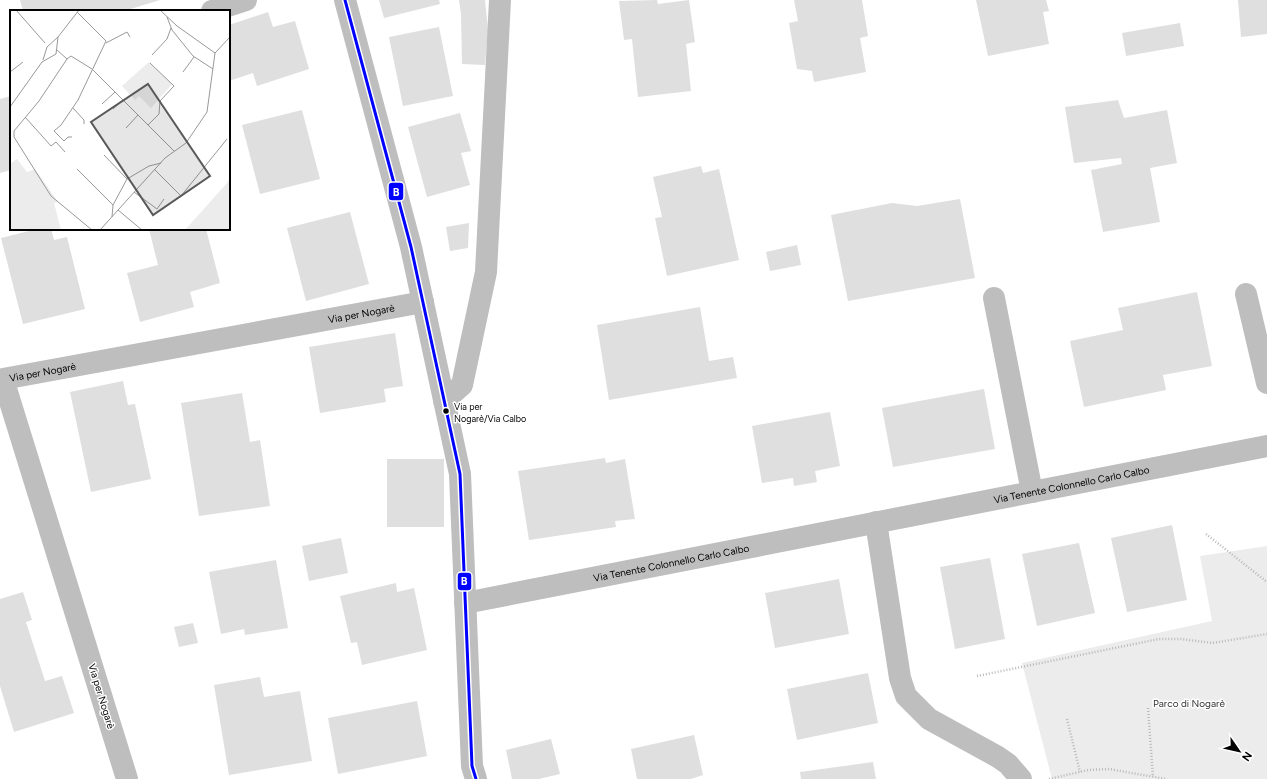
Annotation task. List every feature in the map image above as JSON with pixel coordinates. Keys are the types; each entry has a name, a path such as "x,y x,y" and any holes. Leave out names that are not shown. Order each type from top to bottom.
{"street":[{"path":"215,10 246,0"},
{"path":"345,0 409,239 460,474 472,766 476,779"},
{"path":"444,401 462,385 486,272 500,0"},
{"path":"1246,294 1267,383"},
{"path":"994,298 1032,492"},
{"name":"Via per Nogarè","path":"128,779 3,379 423,302"},
{"name":"Via Tenente Colonnello Carlo Calbo","path":"465,603 1267,446"},
{"path":"876,522 900,678 906,696 929,718 1008,764 1021,779"}],"path":[{"path":"1206,534 1267,582"},
{"path":"977,676 1159,640 1181,638 1213,643 1267,634"},
{"path":"1148,708 1153,777"},
{"path":"1067,719 1080,772"},
{"path":"1049,779 1080,772 1109,769 1166,779"}],"green space":[{"name":"Parco di Nogarè","path":"1267,546 1267,779 1052,779 1022,663 1212,621 1200,556"}],"building":[{"path":"20,0 160,0 127,10 23,10"},
{"path":"379,0 439,0 440,4 384,18"},
{"path":"459,0 485,0 488,30 485,65 462,64 461,14"},
{"path":"657,0 658,4 689,0 695,42 686,44 691,91 638,97 632,39 624,40 619,1"},
{"path":"794,0 862,0 868,36 860,38 866,72 814,82 812,71 797,69 789,23 798,21"},
{"path":"976,0 1046,0 1049,11 1043,12 1049,44 988,56"},
{"path":"1238,0 1267,0 1267,34 1241,37"},
{"path":"268,12 273,27 295,21 309,69 257,86 253,73 230,81 230,25"},
{"path":"1180,23 1184,46 1126,56 1122,33"},
{"path":"439,27 453,96 403,106 389,37"},
{"path":"10,96 10,170 0,173 0,99"},
{"path":"1118,100 1124,118 1167,110 1177,163 1150,168 1160,222 1103,232 1091,170 1122,164 1121,158 1074,163 1065,107"},
{"path":"302,110 320,179 260,194 242,125"},
{"path":"460,113 471,151 461,153 470,185 427,197 408,127"},
{"path":"701,166 703,173 719,169 739,260 667,276 655,218 662,217 653,177"},
{"path":"960,199 975,278 848,301 831,215 892,203 917,206"},
{"path":"350,212 369,284 306,301 287,228"},
{"path":"469,223 468,248 450,251 446,227"},
{"path":"33,230 51,230 54,240 67,237 85,309 23,324 1,238"},
{"path":"149,230 206,230 220,283 190,292 194,307 140,322 127,273 158,265"},
{"path":"797,245 801,265 770,271 766,252"},
{"path":"1197,292 1212,366 1163,375 1166,390 1084,407 1070,341 1123,330 1118,308"},
{"path":"700,307 709,361 733,357 737,378 609,400 597,325"},
{"path":"395,333 403,386 384,389 386,402 320,413 309,347"},
{"path":"123,381 128,405 135,404 151,479 91,492 70,392"},
{"path":"984,389 995,449 893,467 882,408"},
{"path":"242,393 250,442 260,440 270,506 199,516 181,403"},
{"path":"830,412 840,466 815,471 817,482 794,486 793,478 762,483 752,426"},
{"path":"605,458 606,463 625,459 635,519 615,521 616,527 529,540 518,471"},
{"path":"387,459 444,459 444,527 387,527"},
{"path":"1172,525 1187,600 1127,612 1111,538"},
{"path":"341,538 348,573 309,581 302,546"},
{"path":"1079,543 1095,613 1037,626 1022,554"},
{"path":"990,558 1005,639 955,649 940,567"},
{"path":"276,560 288,628 245,635 244,629 221,634 209,572"},
{"path":"839,579 849,634 775,648 765,593"},
{"path":"396,583 397,592 414,588 427,650 362,665 357,642 351,643 340,596"},
{"path":"23,592 32,620 26,622 45,681 62,676 74,713 14,732 0,686 0,599"},
{"path":"193,623 198,643 179,647 174,627"},
{"path":"868,673 878,723 797,740 787,689"},
{"path":"260,677 264,697 300,691 312,761 229,775 214,685"},
{"path":"417,701 427,756 338,774 328,718"},
{"path":"694,735 703,775 691,779 637,779 631,749"},
{"path":"551,739 560,774 539,779 512,779 506,750"},
{"path":"873,762 876,779 801,779 800,772"}],"transit line":[{"name":"B","path":"345,0 411,247 460,474 472,766 476,779"}],"place":[{"name":"Via per Nogarè/Via Calbo","path":"446,411"}]}
